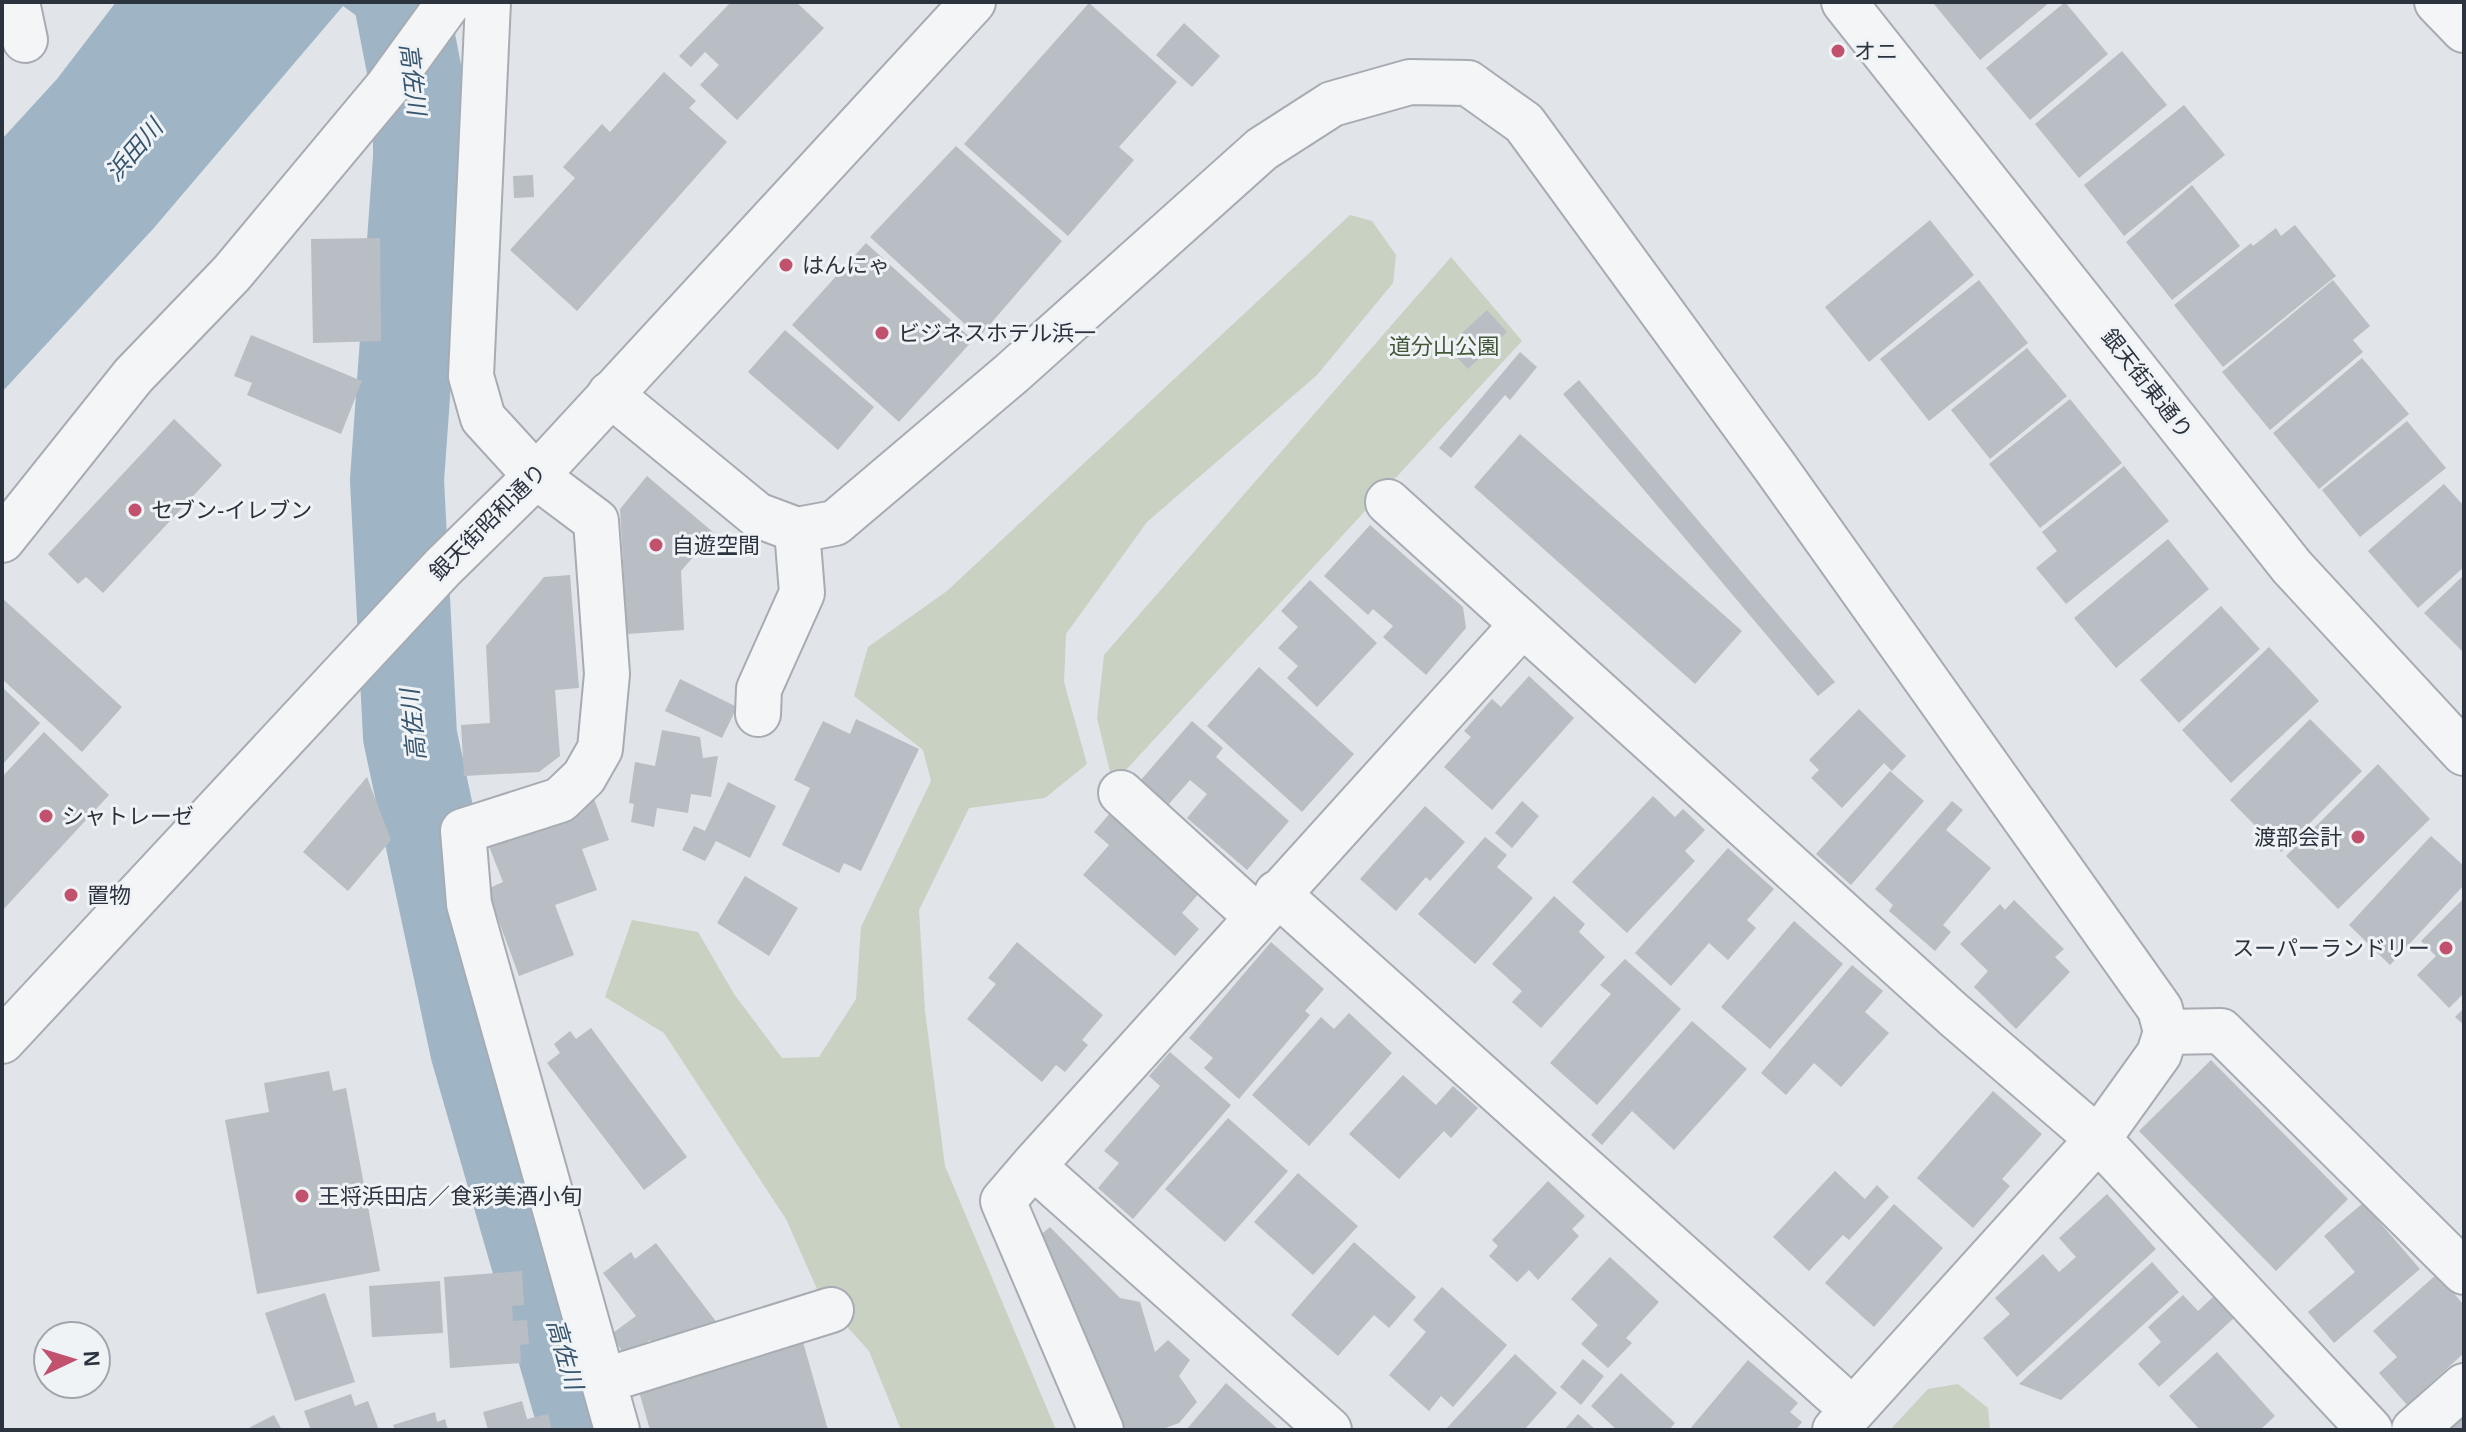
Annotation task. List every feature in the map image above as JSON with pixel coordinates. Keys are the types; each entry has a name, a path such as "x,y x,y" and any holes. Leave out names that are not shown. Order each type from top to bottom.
{"street":[{"path":"2,540 133,376 232,273 388,86 449,2"},
{"path":"488,2 471,376 483,418 536,476 596,521 607,674 600,749 584,777 560,800 463,831 469,904 617,1430"},
{"name":"銀天街昭和通り","path":"2,1041 443,567 536,476 973,2"},
{"name":"銀天街東通り","path":"1844,2 2292,567 2464,753"},
{"path":"2437,2 2464,30"},
{"path":"610,394 757,515 797,530 835,523 1012,373 1262,149 1332,104 1410,82 1468,83 1524,123 1565,174 2146,984 2160,1009 2166,1032 2159,1054 2098,1139 1844,1420 1267,904 1121,793"},
{"path":"1388,502 1954,1015 2098,1139 2370,1430"},
{"path":"758,714 759,689 802,593 797,530"},
{"path":"1101,1430 1003,1201 1267,904 1522,625"},
{"path":"2166,1032 2221,1031 2464,1272"},
{"path":"1033,1166 1329,1430"},
{"path":"603,1381 831,1310"},
{"path":"2414,1430 2464,1386"}],"green space":[{"path":"1350,215 1372,221 1396,255 1393,283 1317,375 1147,522 1066,634 1064,682 1087,764 1045,798 969,808 919,910 925,1011 945,1166 1056,1430 901,1430 869,1351 821,1298 786,1219 664,1033 605,997 632,920 698,932 734,994 782,1058 819,1057 856,999 861,927 931,781 923,750 854,696 868,647 947,591"},
{"name":"道分山公園","path":"1451,257 1522,341 1113,784 1097,718 1104,655"},
{"path":"1958,1384 1988,1408 1990,1430 1890,1430 1928,1389"}],"water":[{"name":"浜田川","path":"116,2 434,2 432,61 408,103 407,85 399,57 381,36 343,6 153,229 2,392 2,139 57,79"}],"building":[{"path":"731,2 796,2 824,28 737,120 700,85 719,65 705,52 691,67 679,56"},
{"path":"2050,2 1980,60 1934,4"},
{"path":"2065,2 2108,54 2030,120 1986,68"},
{"path":"1089,3 1177,82 1119,147 1134,160 1068,236 964,144"},
{"path":"1184,23 1220,56 1192,87 1156,55"},
{"path":"2122,51 2167,105 2079,178 2035,124"},
{"path":"664,72 696,101 689,108 727,142 577,311 510,250 575,178 563,167 602,124 610,132"},
{"path":"2184,105 2225,155 2124,236 2084,185"},
{"path":"956,146 1062,241 979,337 870,237"},
{"path":"533,175 534,197 514,198 513,176"},
{"path":"2192,185 2240,246 2172,300 2126,242"},
{"path":"1930,220 1974,275 1869,362 1825,307"},
{"path":"2295,225 2336,276 2223,367 2174,305 2251,243 2253,246 2276,228 2281,236"},
{"path":"380,238 381,341 313,343 311,239"},
{"name":"ビジネスホテル浜一","path":"866,243 973,340 899,422 792,325"},
{"path":"1979,280 2028,343 1929,421 1880,359"},
{"path":"2333,280 2370,326 2353,340 2363,352 2270,430 2222,372"},
{"path":"1487,310 1507,332 1468,369 1447,347"},
{"path":"785,330 874,407 838,450 748,372"},
{"path":"251,335 362,381 341,434 247,395 252,383 234,376"},
{"path":"2027,348 2067,396 1990,459 1951,410"},
{"path":"1520,352 1537,367 1510,400 1505,395 1451,458 1439,448"},
{"path":"2362,358 2409,414 2319,489 2273,433"},
{"path":"1579,380 1835,682 1818,696 1563,394"},
{"path":"2070,399 2122,463 2040,528 1989,464"},
{"name":"セブン-イレブン","path":"174,419 222,465 103,593 86,577 78,584 48,554"},
{"path":"2407,421 2446,468 2360,537 2322,490"},
{"path":"1520,434 1742,631 1695,684 1474,487"},
{"path":"2124,466 2169,521 2066,604 2036,568 2057,551 2042,532"},
{"path":"647,476 714,533 681,571 684,630 627,634 620,509"},
{"path":"2444,484 2464,506 2464,567 2418,608 2368,551"},
{"path":"1370,525 1463,607 1466,628 1426,675 1383,637 1393,626 1373,609 1368,615 1324,576"},
{"path":"2168,539 2209,589 2116,668 2074,618"},
{"path":"570,575 579,688 555,690 560,756 539,772 464,776 461,725 490,723 486,646 544,577"},
{"path":"2464,575 2464,653 2424,613"},
{"path":"1310,580 1377,643 1317,707 1287,678 1298,666 1278,648 1298,627 1281,611"},
{"path":"2,598 122,707 82,752 2,679"},
{"path":"2221,606 2260,649 2179,723 2140,680"},
{"path":"2269,647 2319,701 2231,783 2182,730"},
{"path":"1259,667 1354,754 1302,812 1207,726"},
{"path":"1529,676 1574,718 1492,810 1444,767 1471,737 1464,731 1492,699 1501,707"},
{"path":"680,679 737,707 722,738 665,711"},
{"path":"2,687 40,723 2,765"},
{"path":"1859,709 1906,756 1892,771 1884,763 1842,808 1811,778 1819,770 1809,760"},
{"path":"856,719 919,749 861,871 844,863 839,873 782,845 810,788 794,780 823,721 850,734"},
{"path":"2310,719 2362,771 2281,852 2230,800"},
{"path":"1192,721 1223,748 1216,757 1289,821 1247,870 1187,818 1207,794 1190,780 1168,805 1140,781"},
{"path":"662,730 700,737 703,758 718,756 711,797 691,794 688,813 657,808 654,827 631,822 634,804 629,803 635,762 655,766"},
{"name":"シャトレーゼ","path":"44,732 109,795 2,911 2,777"},
{"name":"渡部会計","path":"2378,764 2430,819 2338,909 2286,856"},
{"path":"1890,771 1924,801 1851,885 1816,854"},
{"path":"367,777 391,840 348,891 303,852"},
{"path":"728,782 776,806 750,858 716,841 705,861 682,850 694,826 705,831"},
{"path":"593,796 609,840 582,849 597,890 555,905 574,955 519,976 487,889 503,882 485,836"},
{"path":"1653,796 1675,817 1683,809 1705,830 1685,851 1695,861 1627,933 1572,882"},
{"path":"1522,801 1539,816 1512,848 1495,833"},
{"path":"1952,801 1963,810 1946,830 1991,868 1943,925 1951,932 1935,951 1889,911 1893,905 1875,889"},
{"path":"1425,806 1465,842 1430,881 1426,877 1396,911 1360,879"},
{"path":"1111,812 1200,892 1182,913 1199,929 1175,956 1083,875 1109,845 1094,832"},
{"path":"2431,836 2464,866 2464,885 2390,965 2349,925"},
{"path":"1485,837 1507,855 1497,867 1533,898 1475,964 1418,914"},
{"path":"1728,848 1774,889 1747,920 1756,928 1728,960 1709,943 1671,986 1635,953"},
{"path":"745,876 798,908 769,956 717,923"},
{"path":"1554,896 1585,924 1579,932 1605,957 1541,1028 1512,1002 1522,991 1492,964"},
{"name":"スーパーランドリー","path":"2464,898 2464,993 2449,1008 2417,975 2436,956 2421,941"},
{"path":"2014,900 2064,949 2055,957 2070,972 2016,1029 1974,987 1988,971 1960,944 2000,904 2005,910"},
{"path":"1794,921 1843,964 1770,1049 1721,1007"},
{"path":"1017,942 1103,1015 1082,1040 1088,1045 1065,1072 1056,1065 1042,1082 967,1019 996,984 988,978"},
{"path":"1271,942 1324,989 1305,1011 1310,1015 1239,1099 1204,1068 1213,1058 1189,1038"},
{"path":"1625,959 1681,1009 1597,1105 1550,1063 1611,994 1600,985"},
{"path":"1852,965 1883,991 1865,1012 1889,1033 1841,1087 1814,1063 1786,1095 1761,1073"},
{"path":"2464,1008 2464,1025 2455,1017"},
{"path":"1349,1013 1392,1053 1309,1146 1252,1095 1321,1017 1334,1029"},
{"path":"1692,1021 1747,1069 1674,1150 1632,1111 1602,1145 1591,1135"},
{"path":"591,1028 687,1157 644,1190 547,1063 560,1053 554,1044 570,1031 576,1039"},
{"path":"1170,1052 1231,1105 1133,1219 1098,1188 1119,1163 1104,1151 1160,1086 1149,1076"},
{"path":"2211,1060 2348,1199 2276,1271 2139,1131"},
{"name":"王将浜田店／食彩美酒小旬","path":"329,1071 333,1091 346,1088 380,1271 257,1294 225,1120 269,1112 264,1083"},
{"path":"1403,1075 1436,1105 1453,1086 1478,1108 1451,1138 1444,1131 1399,1179 1349,1134"},
{"path":"1993,1091 2042,1134 2002,1179 2010,1186 1973,1228 1917,1178"},
{"path":"1228,1118 1288,1171 1225,1242 1165,1189"},
{"path":"1835,1171 1865,1199 1877,1185 1889,1197 1849,1240 1843,1235 1809,1271 1773,1237"},
{"path":"1298,1173 1358,1226 1313,1275 1254,1222"},
{"path":"1548,1181 1585,1216 1572,1229 1579,1236 1538,1280 1529,1270 1517,1282 1489,1256 1498,1246 1492,1240"},
{"path":"2107,1194 2156,1249 2017,1377 1983,1338 2010,1314 1995,1298 2043,1254 2059,1272 2076,1257 2059,1238"},
{"path":"2363,1203 2420,1269 2334,1343 2308,1312 2355,1272 2324,1236"},
{"path":"1894,1204 1943,1248 1874,1327 1825,1283"},
{"path":"1050,1227 1120,1298 1140,1302 1155,1352 1168,1340 1190,1360 1179,1376 1197,1402 1179,1423 1160,1430 1123,1430 1037,1238"},
{"path":"1354,1242 1416,1297 1389,1328 1374,1315 1338,1356 1291,1315"},
{"path":"656,1243 721,1328 657,1349 650,1340 627,1357 610,1335 636,1316 603,1273 631,1252 635,1259"},
{"path":"1610,1257 1659,1302 1626,1338 1632,1343 1608,1368 1581,1344 1598,1325 1571,1299"},
{"path":"2152,1262 2179,1292 2061,1400 2019,1384"},
{"path":"522,1271 524,1305 512,1306 513,1321 527,1320 529,1344 520,1345 521,1363 450,1368 444,1277"},
{"path":"2437,1274 2464,1305 2464,1353 2407,1405 2379,1373 2397,1357 2373,1331"},
{"path":"440,1281 443,1333 372,1337 369,1286"},
{"path":"1442,1287 1507,1345 1453,1407 1441,1396 1429,1411 1389,1375 1426,1332 1413,1320"},
{"path":"325,1293 355,1382 295,1401 265,1313"},
{"path":"2183,1295 2198,1311 2213,1297 2234,1318 2159,1387 2138,1364 2161,1342 2148,1327"},
{"path":"803,1342 828,1430 650,1430 638,1388"},
{"path":"2217,1352 2275,1416 2260,1430 2200,1430 2169,1396"},
{"path":"1515,1354 1557,1393 1524,1430 1445,1430"},
{"path":"1583,1359 1604,1376 1581,1405 1560,1387"},
{"path":"1748,1360 1798,1403 1790,1412 1802,1422 1796,1430 1689,1430"},
{"path":"1621,1373 1675,1423 1669,1430 1617,1430 1591,1406"},
{"path":"1226,1383 1279,1430 1186,1430"},
{"path":"351,1394 355,1406 368,1401 379,1430 311,1430 304,1411"},
{"path":"522,1401 527,1419 548,1414 552,1430 488,1430 483,1412"},
{"path":"2464,1405 2464,1430 2447,1430 2443,1426"},
{"path":"435,1412 437,1422 445,1419 448,1430 395,1430 393,1425"},
{"path":"1578,1414 1596,1430 1564,1430"},
{"path":"274,1415 282,1430 245,1430"}],"waterway":[{"name":"高佐川","path":"401,2 420,100 420,158 397,480 410,736 477,1049 587,1430"}],"place":[{"name":"オニ","path":"1838,51"},
{"name":"はんにゃ","path":"786,265"},
{"name":"ビジネスホテル浜一","path":"882,333"},
{"name":"セブン-イレブン","path":"135,510"},
{"name":"自遊空間","path":"656,545"},
{"name":"シャトレーゼ","path":"46,816"},
{"name":"渡部会計","path":"2358,837"},
{"name":"置物","path":"71,895"},
{"name":"スーパーランドリー","path":"2446,948"},
{"name":"王将浜田店／食彩美酒小旬","path":"302,1196"}]}
